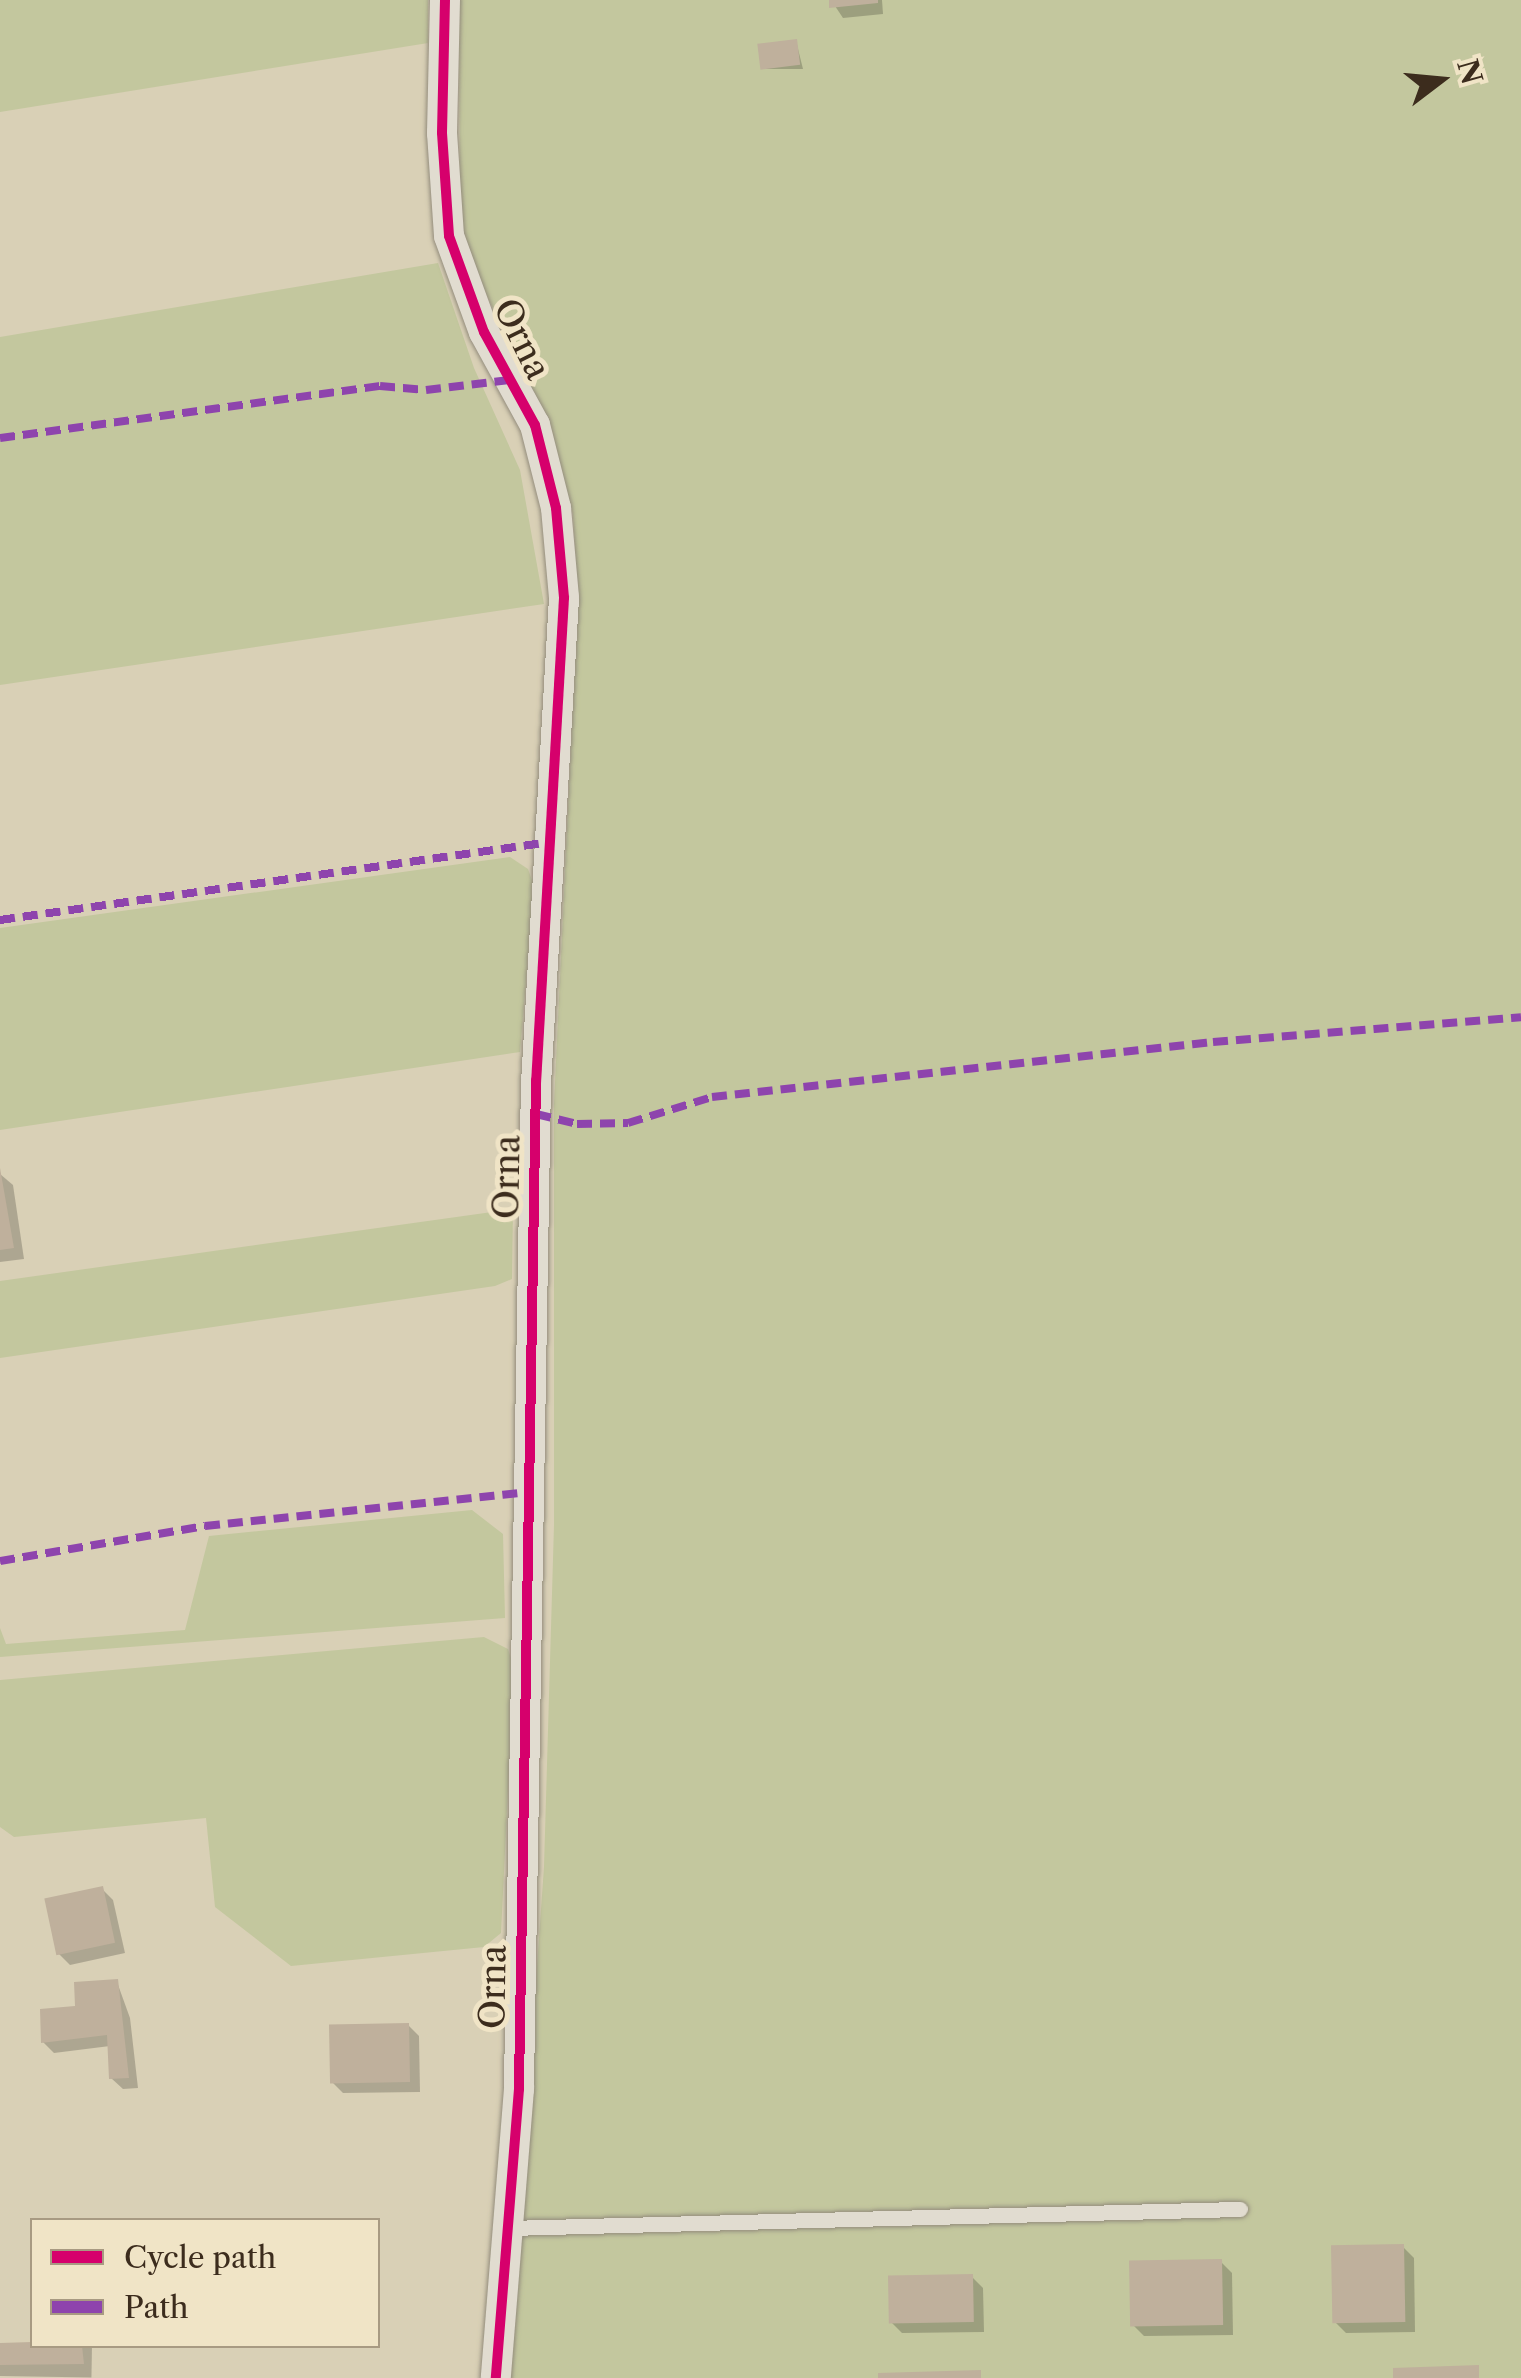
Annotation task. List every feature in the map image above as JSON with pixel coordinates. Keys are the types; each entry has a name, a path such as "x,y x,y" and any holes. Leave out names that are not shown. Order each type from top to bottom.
{"street":[{"name":"Orna","path":"445,0 442,133 449,236 484,332 535,425 556,508 564,598 536,1080 519,2071 496,2378"}],"lane":[{"path":"508,2228 1240,2209"}],"green space":[{"path":"0,0 428,0 428,43 0,112"},
{"path":"459,0 1521,0 1521,2378 508,2378 544,1867 554,1525 554,1104 578,598 573,514 549,424 471,263 460,218"},
{"path":"438,263 474,368 520,470 544,604 0,685 0,337"},
{"path":"510,857 528,869 534,886 520,1052 0,1130 0,928"},
{"path":"513,1209 512,1279 495,1286 0,1358 0,1281"},
{"path":"472,1510 503,1534 505,1618 0,1657 0,1628 6,1644 185,1630 209,1536"},
{"path":"484,1637 508,1649 514,1667 501,1933 484,1947 291,1966 215,1907 206,1818 14,1837 0,1827 0,1680"}],"building":[{"path":"829,0 878,0 878,3 829,8"},
{"path":"797,39 800,65 760,70 757,44"},
{"path":"0,1168 14,1248 0,1250"},
{"path":"103,1886 115,1943 56,1955 44,1898"},
{"path":"118,1979 129,2078 109,2079 107,2035 41,2043 40,2009 75,2006 74,1982"},
{"path":"409,2023 410,2082 330,2083 329,2024"},
{"path":"1404,2244 1405,2322 1332,2323 1331,2245"},
{"path":"1222,2259 1223,2325 1130,2327 1129,2261"},
{"path":"973,2274 974,2322 889,2323 888,2275"},
{"path":"30,2342 30,2348 82,2348 84,2364 0,2365 0,2343"},
{"path":"1479,2365 1479,2378 1393,2378 1393,2368"},
{"path":"981,2370 981,2378 878,2378 878,2373"}],"marked path":[{"path":"0,438 380,386 426,390 509,380"},
{"path":"0,920 550,842"},
{"path":"536,1114 577,1124 628,1123 712,1097 1213,1042 1521,1017"},
{"path":"0,1561 205,1526 529,1492"}],"cycle path":[{"path":"445,0 442,133 449,236 484,332 535,425 556,508 564,598 536,1080 519,2089 496,2378"}]}
